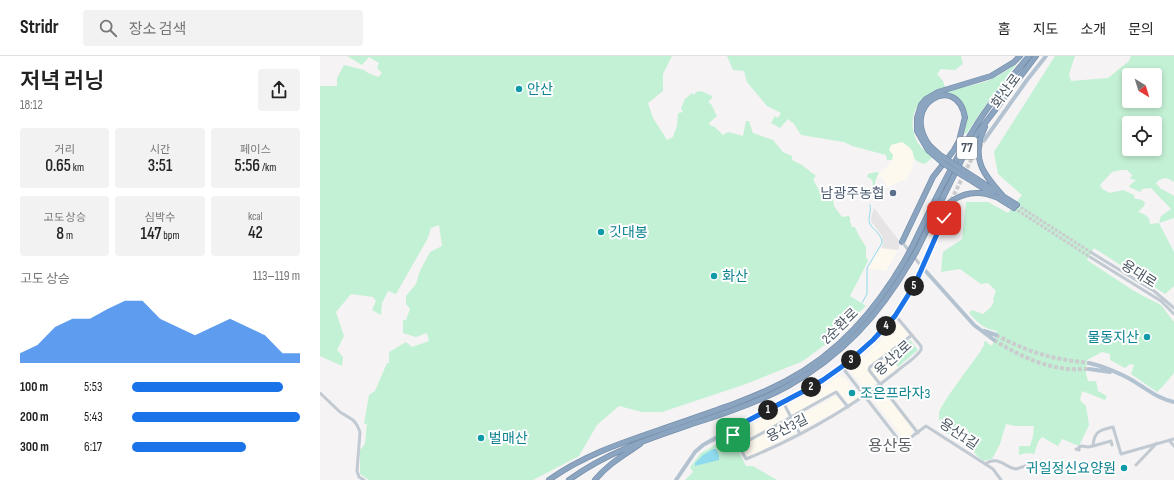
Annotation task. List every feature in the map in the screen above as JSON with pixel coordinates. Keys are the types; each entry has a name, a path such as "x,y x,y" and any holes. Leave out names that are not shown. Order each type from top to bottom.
{"highway":[{"path":"1016,207 976,181 941,161 929,148 917,131 917,118 921,105 926,99 938,92 991,76 1014,62 1020,56"},
{"name":"2순환로","path":"568,480 582,470 609,455 645,440 743,406 787,387 805,376 837,352 867,324 893,289 908,261 912,247 961,150 993,102 1029,56"},
{"path":"1002,198 982,169 978,149 982,133 994,113 1038,56"},
{"name":"2순환로","path":"550,479 589,457 614,446 742,401 766,391 806,369 832,350 862,322 916,252 970,143 1038,56"},
{"path":"929,148 920,126 920,117 929,101 936,97 945,96 952,97 962,106 966,125 961,150"},
{"path":"902,242 933,177 954,150 959,141 965,117"},
{"path":"921,241 941,210 950,202 960,197 976,193 1002,198"},
{"path":"595,480 605,469 622,455 645,440"}],"main road":[{"name":"화산로","path":"985,139 1046,56"},
{"path":"676,480 695,452 704,445 804,391 842,367 873,340 895,316 915,284 946,211"},
{"path":"922,267 967,318 995,338"},
{"path":"1089,363 1137,383 1160,398 1174,402"},
{"path":"1089,370 1112,372"}],"street":[{"path":"902,242 922,267"},
{"name":"용대로","path":"1092,253 1154,291 1174,308"},
{"name":"용대로","path":"1090,257 1161,301 1174,314"},
{"name":"용산2로","path":"864,396 921,351 921,346 895,316"},
{"path":"912,335 869,368 870,372 918,433"},
{"path":"842,367 864,396"},
{"path":"739,446 836,392 848,407"},
{"path":"320,393 340,412 353,420 360,432 357,471 359,477 364,480"},
{"name":"용산3길","path":"730,430 746,459 800,434 848,407 864,396"},
{"name":"용산1길","path":"864,396 902,444 926,426 993,469 1001,480"},
{"path":"783,402 800,434"},
{"path":"1093,446 1095,435 1100,430 1113,427 1121,454 1174,438"},
{"path":"1169,440 1174,446"},
{"path":"1076,449 1079,450 1082,446 1088,448 1111,441 1112,445"},
{"path":"1136,465 1157,444"},
{"name":"용산1길","path":"985,464 989,461 996,460 1016,469 1034,463"}],"shaded area":[{"path":"902,142 911,149 913,153 914,159 912,169 907,181 902,180 887,188 883,178 878,178 878,175 892,160 889,150 891,145"},
{"path":"874,208 900,242 898,250 881,248 883,244 882,236 871,221"},
{"path":"881,248 898,250 886,271 868,268"},
{"path":"900,324 908,334 907,337 867,369 877,382 869,390 865,389 851,372 852,366 867,354 895,325"},
{"path":"889,356 898,367 882,380 878,379 872,369"},
{"path":"839,376 843,377 858,394 858,397 850,404 839,391 836,391 792,415 787,405 825,386"},
{"path":"879,390 882,390 912,429 912,435 907,439 904,439 872,398 873,394"},
{"path":"836,396 839,397 844,406 843,408 800,431 794,419"},
{"path":"784,407 789,417 742,443 740,442 736,435 737,433"},
{"path":"791,420 798,432 749,457 747,455 743,448 744,445"}],"green space":[{"path":"347,56 672,56 663,74 663,91 648,103 653,118 667,140 673,137 677,126 678,113 683,112 681,108 685,99 692,93 694,95 696,92 701,91 712,96 708,102 711,104 717,116 709,123 723,135 728,132 743,136 746,121 749,121 753,133 773,140 783,152 792,156 792,160 802,165 816,176 813,179 822,196 832,193 834,206 842,217 850,217 852,227 855,227 866,247 866,257 868,261 850,296 866,306 827,343 803,361 746,384 662,412 642,412 619,406 597,425 579,456 533,480 369,480 360,474 360,450 365,444 367,424 364,424 369,395 375,391 387,363 389,363 389,352 406,342 412,347 429,341 427,333 416,337 403,333 403,320 406,320 410,309 406,304 406,296 416,284 420,271 430,252 442,246 439,225 431,228 428,238 396,294 388,291 382,303 381,315 372,310 376,301 373,297 351,294 336,312 344,336 337,350 343,357 342,366 320,356 320,86 337,86 337,78 344,65 364,70 378,77 382,73 377,68 379,63 369,57 362,65"},
{"path":"727,56 961,56 963,64 955,70 941,69 937,74 943,81 945,87 921,101 914,112 913,132 923,149 934,156 925,164 917,161 910,148 902,142 891,145 889,150 893,155 892,160 887,160 886,155 852,146 844,142 801,135 794,124 788,119 780,128 771,123 775,116 778,118 781,113 767,106 747,82 744,71 733,70"},
{"path":"1055,56 1075,56 1069,74 1071,81 1108,78 1129,61 1131,56 1174,56 1174,182 1165,178 1156,183 1160,188 1174,196 1174,218 1159,223 1174,252 1174,286 1165,294 1094,248 1087,260 1134,291 1161,305 1174,322 1174,373 1157,392 1131,374 1134,365 1130,364 1125,368 1110,360 1110,354 1102,352 1087,360 1086,374 1088,381 1096,381 1098,391 1107,396 1105,400 1082,391 1080,400 1086,406 1089,425 1079,446 1062,439 1058,446 1042,437 1038,442 1034,454 1026,453 1019,455 1019,446 1030,446 1034,426 1015,426 1006,424 1000,444 992,459 983,461 976,455 971,447 968,429 951,436 942,427 939,420 939,413 980,352 984,342 985,341 992,346 997,331 988,329 975,320 969,313 972,310 983,314 991,307 996,291 988,283 981,284 960,269 941,272 943,252 962,239 966,202 988,202 1008,213 1022,195 998,174 994,152","holes":["1127,170 1133,176 1130,177 1131,179 1136,180 1129,187 1140,192 1142,189 1151,188 1171,209 1161,216 1159,223 1150,224 1148,217 1138,212 1144,206 1145,202 1135,199 1134,195 1123,190 1110,193 1102,189 1100,185 1112,172"]},
{"path":"1016,64 966,134 964,133 967,121 965,109 959,99 947,95 934,96 990,80"},
{"path":"876,172 879,173 870,199 868,197 871,194 873,182 867,177 868,174"},
{"path":"910,340 918,350 898,367 889,356"},
{"path":"729,437 732,438 746,466 753,466 777,480 685,480 693,472 690,467 701,453"}],"water":[{"path":"713,449 716,449 719,455 719,460 695,466 695,463 703,455"}],"waterway":[{"path":"862,303 867,294 867,268 882,243 881,237 869,222 870,205"}],"tunnel":[{"path":"946,211 971,160 985,139"},
{"path":"1017,205 1092,253"},
{"path":"1014,208 1090,257"},
{"path":"996,335 1031,351 1052,357 1089,363"},
{"path":"994,340 1018,354 1043,364 1064,369 1089,369"}],"place":[{"name":"안산","path":"519,89"},
{"name":"남광주농협","path":"893,193"},
{"name":"깃대봉","path":"601,232"},
{"name":"화산","path":"714,276"},
{"name":"물동지산","path":"1147,337"},
{"name":"조은프라자3","path":"852,393"},
{"name":"벌매산","path":"481,438"},
{"name":"귀일정신요양원","path":"1124,468"}],"district":[{"name":"용산동","path":"890,446"}],"route":[{"path":"733,435 730,430 823,380 860,353 873,340 895,316 915,284 944,218"}]}
